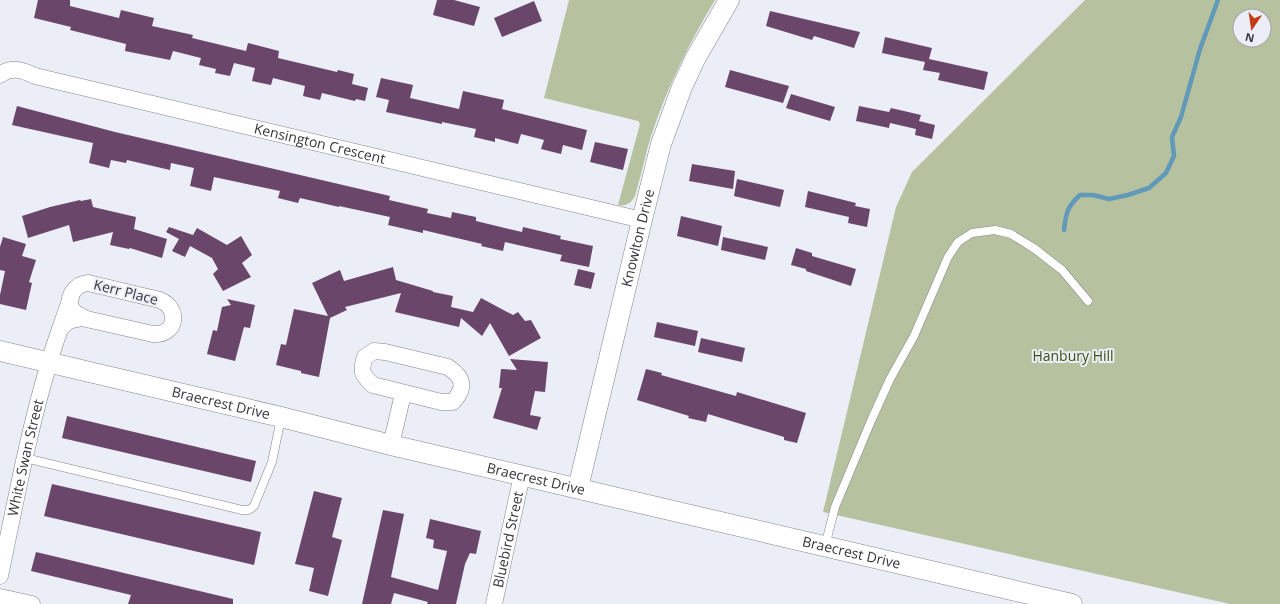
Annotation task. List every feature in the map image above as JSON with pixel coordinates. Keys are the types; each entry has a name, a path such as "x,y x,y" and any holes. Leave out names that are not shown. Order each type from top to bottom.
{"street":[{"name":"Knowlton Drive","path":"578,488 661,144 682,87 709,33 730,0"},
{"name":"Kensington Crescent","path":"0,75 12,69 25,71 43,78 642,220"},
{"name":"Kerr Place","path":"49,362 60,329 71,297 77,287 82,284 94,284 160,300 170,306 174,315 170,328 165,332 157,334 85,318 68,320 60,329"},
{"path":"71,297 72,309 85,318"},
{"name":"Braecrest Drive","path":"0,351 281,417 391,445 1072,604"},
{"path":"374,351 385,352 448,367 457,373 462,383 460,394 453,402 441,402 403,394 373,385 364,377 362,367 365,357 374,351"},
{"name":"White Swan Street","path":"0,576 25,458 49,362"},
{"path":"391,445 403,394"},
{"name":"Bluebird Street","path":"496,604 522,475"},
{"path":"0,597 32,604"}],"lane":[{"path":"825,547 835,507 871,420 890,379 914,336 948,257 958,242 972,233 995,230 1011,234 1035,249 1062,270 1088,301"},
{"path":"25,458 242,510 249,510 254,506 272,462 281,417"}],"green space":[{"path":"569,0 715,0 696,33 671,83 651,136 635,196 626,205 618,205 640,124 638,121 544,98"},
{"name":"Hanbury Hill","path":"1085,0 1280,0 1280,604 1230,604 823,512 896,207 912,172"}],"building":[{"path":"38,0 70,0 70,6 119,18 121,10 154,18 152,26 193,35 192,38 246,51 248,43 279,51 278,58 337,72 338,70 354,74 352,84 368,88 365,101 356,99 355,101 322,93 320,100 303,96 305,86 273,78 271,85 252,81 255,68 234,63 230,76 215,73 216,69 199,65 201,58 173,51 170,60 125,51 126,44 70,30 71,27 34,18"},
{"path":"437,0 454,0 480,7 474,26 433,15"},
{"path":"534,1 542,21 502,37 494,18"},
{"path":"770,11 860,32 854,48 814,36 812,40 766,26"},
{"path":"885,37 932,48 929,59 988,72 984,90 938,80 940,73 923,70 925,62 882,53"},
{"path":"730,70 789,86 783,103 725,87"},
{"path":"381,78 413,85 410,98 459,109 463,91 504,100 502,109 587,130 582,150 563,145 561,154 541,149 544,140 521,134 518,144 495,138 495,142 474,137 476,129 442,122 442,124 386,112 389,100 376,97"},
{"path":"791,94 835,107 830,121 786,108"},
{"path":"17,106 115,132 390,196 389,200 428,209 427,213 451,218 452,212 476,217 476,221 522,232 523,227 561,236 560,239 593,246 589,267 560,261 562,255 505,242 503,251 481,246 482,244 423,230 423,233 388,225 390,217 300,198 298,203 278,198 280,191 214,177 211,191 190,186 194,168 171,163 170,170 127,160 126,163 111,160 109,168 89,163 93,143 12,125"},
{"path":"859,106 889,112 891,108 921,115 919,121 935,125 932,139 915,135 916,129 890,123 889,128 856,121"},
{"path":"595,142 628,149 623,170 590,162"},
{"path":"692,164 735,171 733,189 689,181"},
{"path":"737,179 784,190 780,207 734,196"},
{"path":"808,191 856,203 855,206 870,209 867,227 848,223 849,217 805,207"},
{"path":"91,199 93,207 136,217 134,229 167,239 162,258 130,248 110,245 113,232 73,242 69,225 28,238 22,216 50,207"},
{"path":"681,216 722,226 718,246 677,236"},
{"path":"169,227 193,235 197,228 227,245 241,236 252,255 242,263 251,277 223,291 213,274 218,269 212,258 190,246 185,257 172,251 179,239 166,232"},
{"path":"3,237 26,244 22,256 36,260 29,282 32,283 26,310 0,304 0,295 5,271 0,270 0,247"},
{"path":"723,237 768,247 765,260 721,250"},
{"path":"796,248 812,253 812,256 856,269 851,286 791,265"},
{"path":"393,267 396,280 433,292 453,296 451,307 473,312 481,298 513,315 518,312 525,321 531,320 541,338 509,356 490,323 482,336 461,318 459,327 395,312 401,293 345,307 347,310 330,318 319,377 276,365 281,344 286,345 294,309 328,316 312,283 340,270 344,281"},
{"path":"578,269 595,273 591,289 574,285"},
{"path":"227,299 255,305 250,328 244,327 235,361 207,354 213,330 217,331 222,307 231,305"},
{"path":"657,322 698,331 695,346 654,337"},
{"path":"701,338 745,348 742,362 698,352"},
{"path":"510,359 548,362 545,392 535,391 530,415 541,417 537,430 493,418 502,388 499,388 501,369 517,370"},
{"path":"646,369 662,373 661,375 736,396 737,392 806,413 797,443 784,440 784,437 708,414 706,422 688,418 689,416 637,400"},
{"path":"67,416 256,461 251,482 62,438"},
{"path":"52,484 261,532 254,565 44,516"},
{"path":"314,491 342,498 332,537 342,540 328,596 309,591 314,568 295,564"},
{"path":"383,510 404,514 391,577 438,590 447,551 433,548 434,540 426,538 430,519 481,531 476,554 470,553 465,564 456,604 427,604 428,602 394,593 391,604 362,604"},
{"path":"36,552 233,599 233,604 128,604 131,595 31,571"}],"waterway":[{"path":"1064,230 1068,211 1072,203 1080,195 1093,195 1109,199 1128,195 1149,188 1166,173 1174,156 1172,137 1181,117 1200,49 1218,0"}]}
